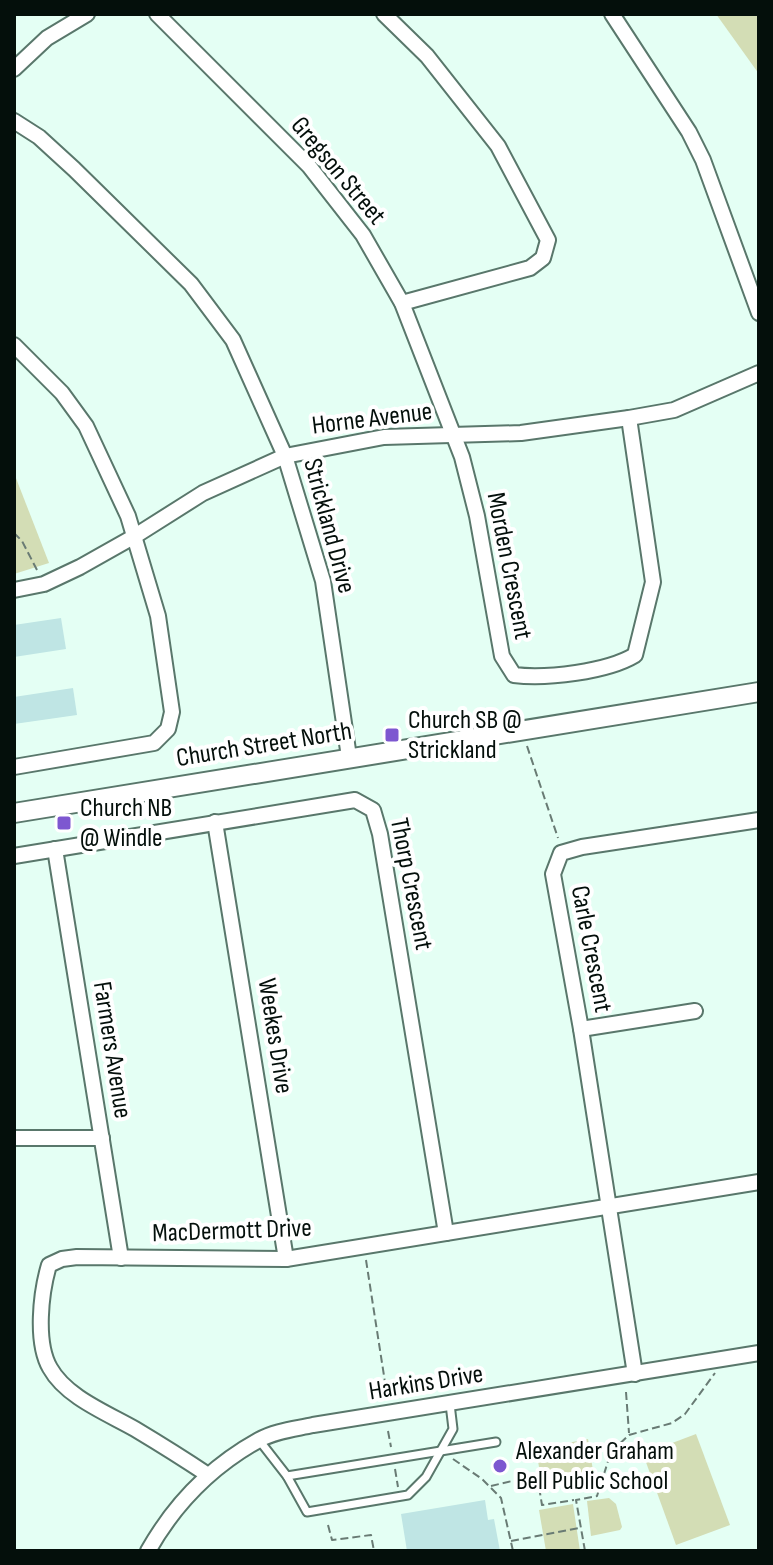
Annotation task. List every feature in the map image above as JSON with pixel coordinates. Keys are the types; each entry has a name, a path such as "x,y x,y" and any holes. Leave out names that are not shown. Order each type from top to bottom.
{"street":[{"path":"14,69 47,38 87,14"},
{"name":"Gregson Street","path":"157,14 318,177 363,235 402,303 454,434"},
{"path":"384,14 427,56 498,146 548,240 543,258 530,268 402,303"},
{"path":"612,14 689,132 703,160 759,313"},
{"name":"Strickland Drive","path":"14,121 39,137 74,169 191,284 233,340 285,456 323,581 349,757"},
{"path":"14,345 62,393 86,426 103,459 135,536 158,616 172,712 168,729 154,743 14,767"},
{"name":"Horne Avenue","path":"14,590 44,584 135,536 203,493 285,456 384,437 521,433 629,418 674,410 759,373"},
{"name":"Morden Crescent","path":"454,434 477,516 502,656 514,675 536,678 621,664 635,655 653,582 629,418"},
{"name":"Church Street North","path":"14,813 759,692"},
{"name":"Thorp Crescent","path":"14,856 355,800 373,810 380,834 446,1233"},
{"name":"Carle Crescent","path":"635,1374 581,1029 553,874 561,853 597,844 759,820"},
{"name":"Weekes Drive","path":"215,822 286,1259"},
{"name":"Farmers Avenue","path":"55,849 121,1258"},
{"path":"581,1029 695,1011"},
{"path":"14,1138 102,1138"},
{"name":"MacDermott Drive","path":"208,1475 69,1390 49,1368 42,1341 43,1287 49,1265 77,1257 286,1259 759,1182"},
{"name":"Harkins Drive","path":"148,1551 164,1522 208,1475 259,1440 313,1425 759,1353"}],"lane":[{"path":"259,1440 287,1476 307,1512 408,1495 426,1477 453,1429 450,1404"},
{"path":"287,1476 496,1442"}],"path":[{"path":"14,533 22,541 37,571"},
{"path":"526,745 561,853"},
{"path":"363,1247 387,1395"},
{"path":"490,1487 537,1475 542,1505 597,1496 611,1452 629,1435 672,1423 685,1414 713,1377 722,1358"},
{"path":"626,1392 629,1435"},
{"path":"452,1458 501,1498 513,1551"},
{"path":"576,1500 585,1551"},
{"path":"328,1525 332,1540 371,1535 374,1551"},
{"path":"511,1541 581,1528"}],"green space":[{"path":"716,14 759,14 759,74"},
{"path":"14,473 49,563 14,574"},
{"path":"696,1434 730,1525 676,1545 643,1454"},
{"path":"588,1439 594,1477 542,1485 536,1449"},
{"path":"609,1498 616,1504 622,1527 591,1536 587,1501"},
{"path":"573,1504 580,1551 546,1551 539,1510"}],"building":[{"path":"61,618 66,649 14,657 14,625"},
{"path":"73,688 77,715 14,724 14,697"},
{"path":"485,1500 488,1520 494,1519 500,1551 407,1551 401,1514"}],"place":[{"name":"Church SB @ Strickland","path":"392,735"},
{"name":"Church NB @ Windle","path":"64,823"},
{"name":"Alexander Graham Bell Public School","path":"500,1466"}]}
